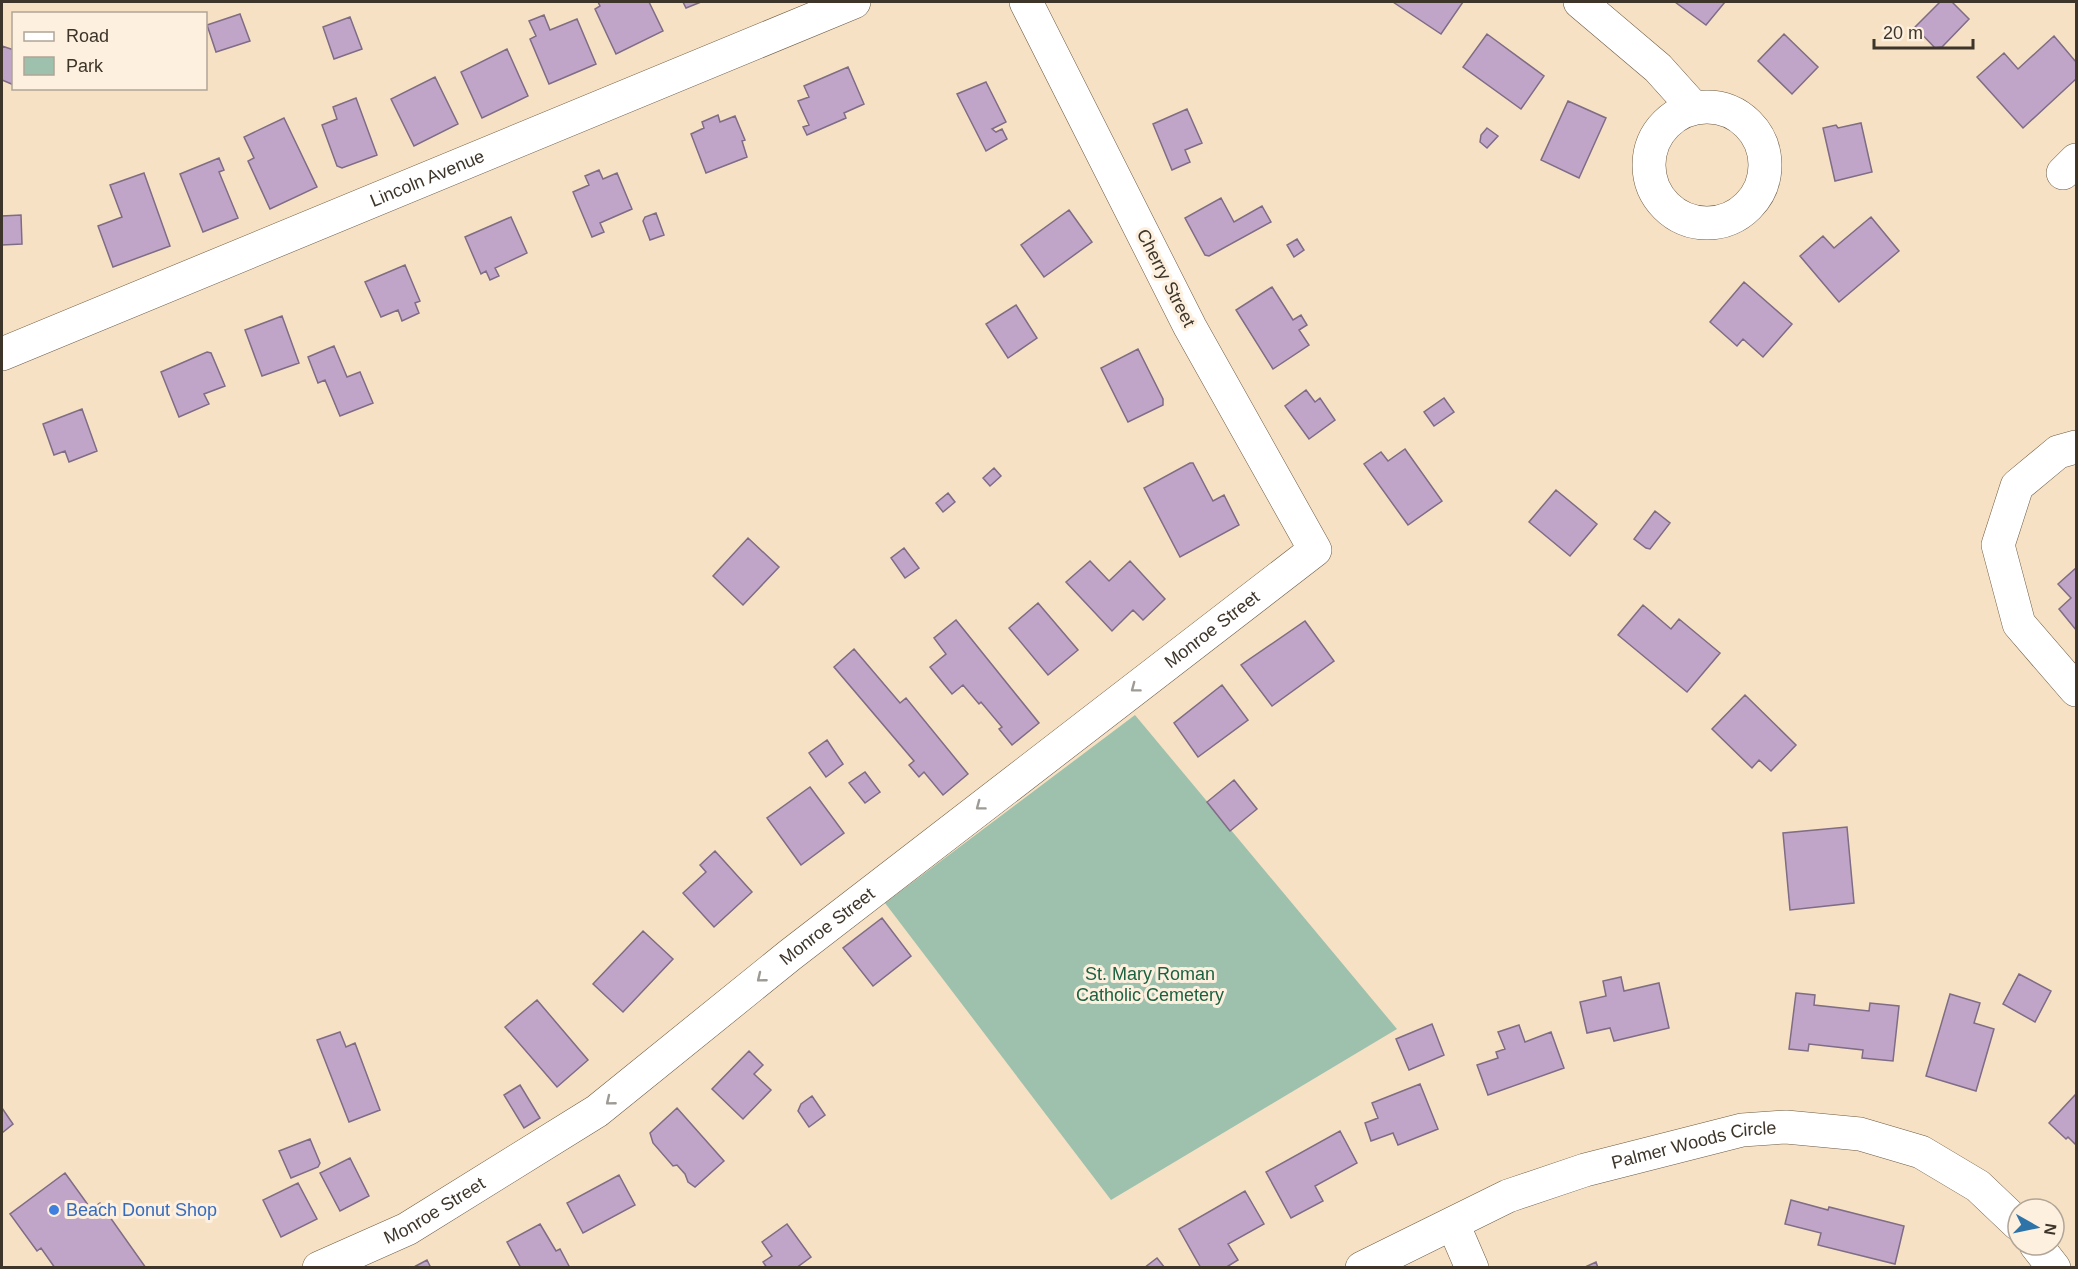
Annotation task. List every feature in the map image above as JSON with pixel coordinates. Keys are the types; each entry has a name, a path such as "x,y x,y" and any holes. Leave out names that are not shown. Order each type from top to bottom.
{"street":[{"name":"Lincoln Avenue","path":"2,354 854,2"},
{"name":"Cherry Street","path":"1026,2 1190,327 1315,550"},
{"path":"1580,2 1658,68 1694,108"},
{"path":"2076,447 2058,452 2017,486 1998,545 2019,624 2076,690"},
{"name":"Monroe Street","path":"319,1268 407,1229 597,1111 844,912 1315,550"},
{"name":"Palmer Woods Circle","path":"1362,1268 1508,1196 1586,1170 1742,1130 1786,1127 1860,1134 1921,1152 1978,1186 2006,1213"},
{"path":"1453,1224 1472,1268"}],"green space":[{"name":"St. Mary Roman Catholic Cemetery","path":"1135,715 1397,1029 1111,1200 885,903"}],"building":[{"path":"598,2 649,2 663,31 616,54 595,9 600,6"},
{"path":"683,2 701,2 686,8"},
{"path":"1393,2 1463,2 1441,34"},
{"path":"1675,2 1725,2 1706,25"},
{"path":"1940,2 1952,2 1969,19 1942,47 1935,48 1915,27"},
{"path":"240,14 250,41 216,52 207,25"},
{"path":"544,15 550,30 577,19 596,64 549,84 530,39 536,36 529,21"},
{"path":"350,17 362,49 334,59 323,27"},
{"path":"1487,34 1544,76 1521,109 1463,67"},
{"path":"1784,34 1818,67 1792,94 1758,61"},
{"path":"2054,36 2076,62 2076,79 2023,128 1977,77 2004,53 2018,69"},
{"path":"2,46 12,49 12,84 2,80"},
{"path":"507,49 528,96 482,118 461,72"},
{"path":"848,67 864,104 844,113 846,118 807,135 803,127 809,125 798,101 809,97 804,86"},
{"path":"435,77 458,124 414,146 391,99"},
{"path":"986,82 1006,122 992,129 996,132 1002,129 1007,139 986,151 957,94"},
{"path":"356,98 377,155 342,168 337,166 322,125 337,119 333,107"},
{"path":"1568,101 1606,118 1579,178 1541,160"},
{"path":"1187,109 1202,143 1185,150 1190,162 1172,170 1153,124"},
{"path":"718,115 720,122 735,116 745,140 742,141 747,157 706,173 691,134 704,128 702,122"},
{"path":"284,118 317,187 270,209 248,161 254,158 244,137"},
{"path":"1861,123 1872,172 1835,181 1823,128 1836,125 1838,128"},
{"path":"1487,128 1498,136 1487,148 1480,142 1481,135"},
{"path":"219,158 224,170 219,172 238,218 203,232 180,174"},
{"path":"599,170 603,179 617,173 632,209 600,223 604,232 592,237 573,192 589,185 585,176"},
{"path":"144,173 170,246 113,267 98,226 122,217 110,185"},
{"path":"1221,198 1234,222 1262,206 1271,222 1209,256 1205,255 1185,218"},
{"path":"1069,210 1092,242 1044,277 1021,245"},
{"path":"656,213 664,235 650,240 643,221 645,217"},
{"path":"21,215 22,244 2,245 2,216"},
{"path":"511,217 527,253 495,268 499,276 490,280 486,271 481,274 465,237"},
{"path":"1871,217 1899,251 1839,302 1800,256 1823,236 1834,248"},
{"path":"1297,239 1304,250 1294,257 1287,245"},
{"path":"405,265 420,301 415,303 419,313 402,321 398,310 381,317 365,282"},
{"path":"1744,282 1792,324 1763,357 1743,339 1737,346 1710,322"},
{"path":"1272,287 1293,320 1301,315 1307,325 1299,330 1309,345 1273,369 1236,310"},
{"path":"1016,305 1037,338 1008,358 986,324"},
{"path":"282,316 299,363 262,376 245,330"},
{"path":"334,346 347,377 360,372 373,403 340,416 325,380 318,383 308,357"},
{"path":"1138,349 1163,399 1163,405 1128,422 1101,368"},
{"path":"207,352 211,353 225,386 204,394 209,404 179,417 161,372"},
{"path":"1306,390 1315,402 1320,398 1335,420 1309,439 1285,406"},
{"path":"1444,398 1454,412 1434,426 1424,412"},
{"path":"82,409 97,451 69,462 65,451 54,455 43,424"},
{"path":"1405,449 1442,501 1408,525 1364,464 1381,452 1388,461"},
{"path":"1193,463 1213,501 1224,495 1239,525 1180,557 1144,488"},
{"path":"994,468 1001,476 990,486 983,478"},
{"path":"1556,490 1597,524 1570,556 1529,522"},
{"path":"948,493 955,502 943,512 936,503"},
{"path":"1655,511 1670,523 1650,549 1634,539"},
{"path":"748,538 779,567 743,605 713,576"},
{"path":"904,548 919,568 905,578 891,558"},
{"path":"1090,561 1109,581 1130,561 1165,599 1143,620 1133,610 1112,631 1066,582"},
{"path":"2076,568 2076,630 2059,609 2071,598 2058,584"},
{"path":"1038,603 1078,650 1048,675 1009,628"},
{"path":"1643,605 1671,629 1679,619 1720,653 1687,692 1618,635"},
{"path":"956,620 1039,723 1012,745 999,729 1002,727 981,702 979,704 963,685 952,694 930,667 946,654 934,638"},
{"path":"1305,621 1334,661 1272,706 1241,665"},
{"path":"854,649 900,703 906,698 968,774 943,795 924,772 919,777 909,765 914,761 834,667"},
{"path":"1222,685 1248,720 1198,757 1174,723"},
{"path":"1745,695 1796,745 1771,771 1759,760 1752,768 1712,729"},
{"path":"827,740 843,764 826,777 809,753"},
{"path":"865,772 880,792 865,803 849,783"},
{"path":"1234,780 1257,809 1230,831 1207,802"},
{"path":"810,787 844,833 801,865 767,818"},
{"path":"1847,827 1854,903 1790,910 1783,833"},
{"path":"715,851 752,892 714,927 683,893 706,872 700,865"},
{"path":"882,918 911,956 873,986 843,948"},
{"path":"643,931 673,959 623,1012 593,984"},
{"path":"2019,974 2051,991 2035,1022 2003,1004"},
{"path":"1621,977 1624,991 1659,983 1669,1028 1614,1041 1610,1028 1587,1033 1580,1002 1606,996 1603,981"},
{"path":"1796,993 1815,995 1814,1005 1869,1011 1870,1003 1899,1006 1893,1061 1862,1058 1863,1050 1809,1044 1808,1051 1789,1049"},
{"path":"1950,994 1980,1003 1974,1023 1994,1029 1976,1091 1926,1076"},
{"path":"537,1000 588,1060 557,1087 505,1027"},
{"path":"1432,1024 1444,1055 1409,1070 1396,1039"},
{"path":"1519,1025 1525,1042 1551,1032 1564,1068 1488,1095 1477,1065 1498,1058 1496,1052 1505,1049 1498,1032"},
{"path":"340,1032 346,1047 355,1043 380,1110 349,1122 317,1040"},
{"path":"749,1051 763,1065 754,1074 771,1090 743,1119 712,1089"},
{"path":"1420,1084 1438,1129 1398,1145 1393,1133 1371,1141 1365,1123 1378,1118 1372,1103"},
{"path":"520,1085 540,1118 524,1128 504,1095"},
{"path":"2076,1094 2076,1145 2049,1123"},
{"path":"812,1096 825,1115 809,1127 798,1111 801,1104"},
{"path":"2,1108 13,1124 2,1133"},
{"path":"677,1108 724,1161 695,1187 688,1182 685,1174 677,1165 673,1166 653,1143 650,1133"},
{"path":"1340,1131 1357,1163 1315,1186 1323,1201 1291,1218 1266,1172"},
{"path":"310,1139 320,1163 318,1167 291,1178 279,1151"},
{"path":"350,1158 369,1196 340,1211 320,1173"},
{"path":"65,1173 91,1209 100,1203 146,1268 55,1268 41,1248 37,1251 10,1214"},
{"path":"619,1175 635,1205 583,1233 567,1203"},
{"path":"298,1183 317,1219 281,1237 263,1200"},
{"path":"1245,1191 1264,1224 1228,1244 1238,1260 1225,1268 1201,1268 1179,1229"},
{"path":"1791,1200 1904,1226 1895,1264 1818,1245 1821,1233 1785,1224"},
{"path":"540,1224 556,1251 560,1249 570,1268 521,1268 507,1242"},
{"path":"787,1224 811,1257 796,1268 767,1268 763,1262 772,1256 762,1242"},
{"path":"1157,1258 1165,1268 1144,1268"},
{"path":"427,1260 431,1268 412,1268"},
{"path":"1596,1262 1598,1268 1583,1268"}],"place":[{"name":"Beach Donut Shop","path":"54,1210"}]}
